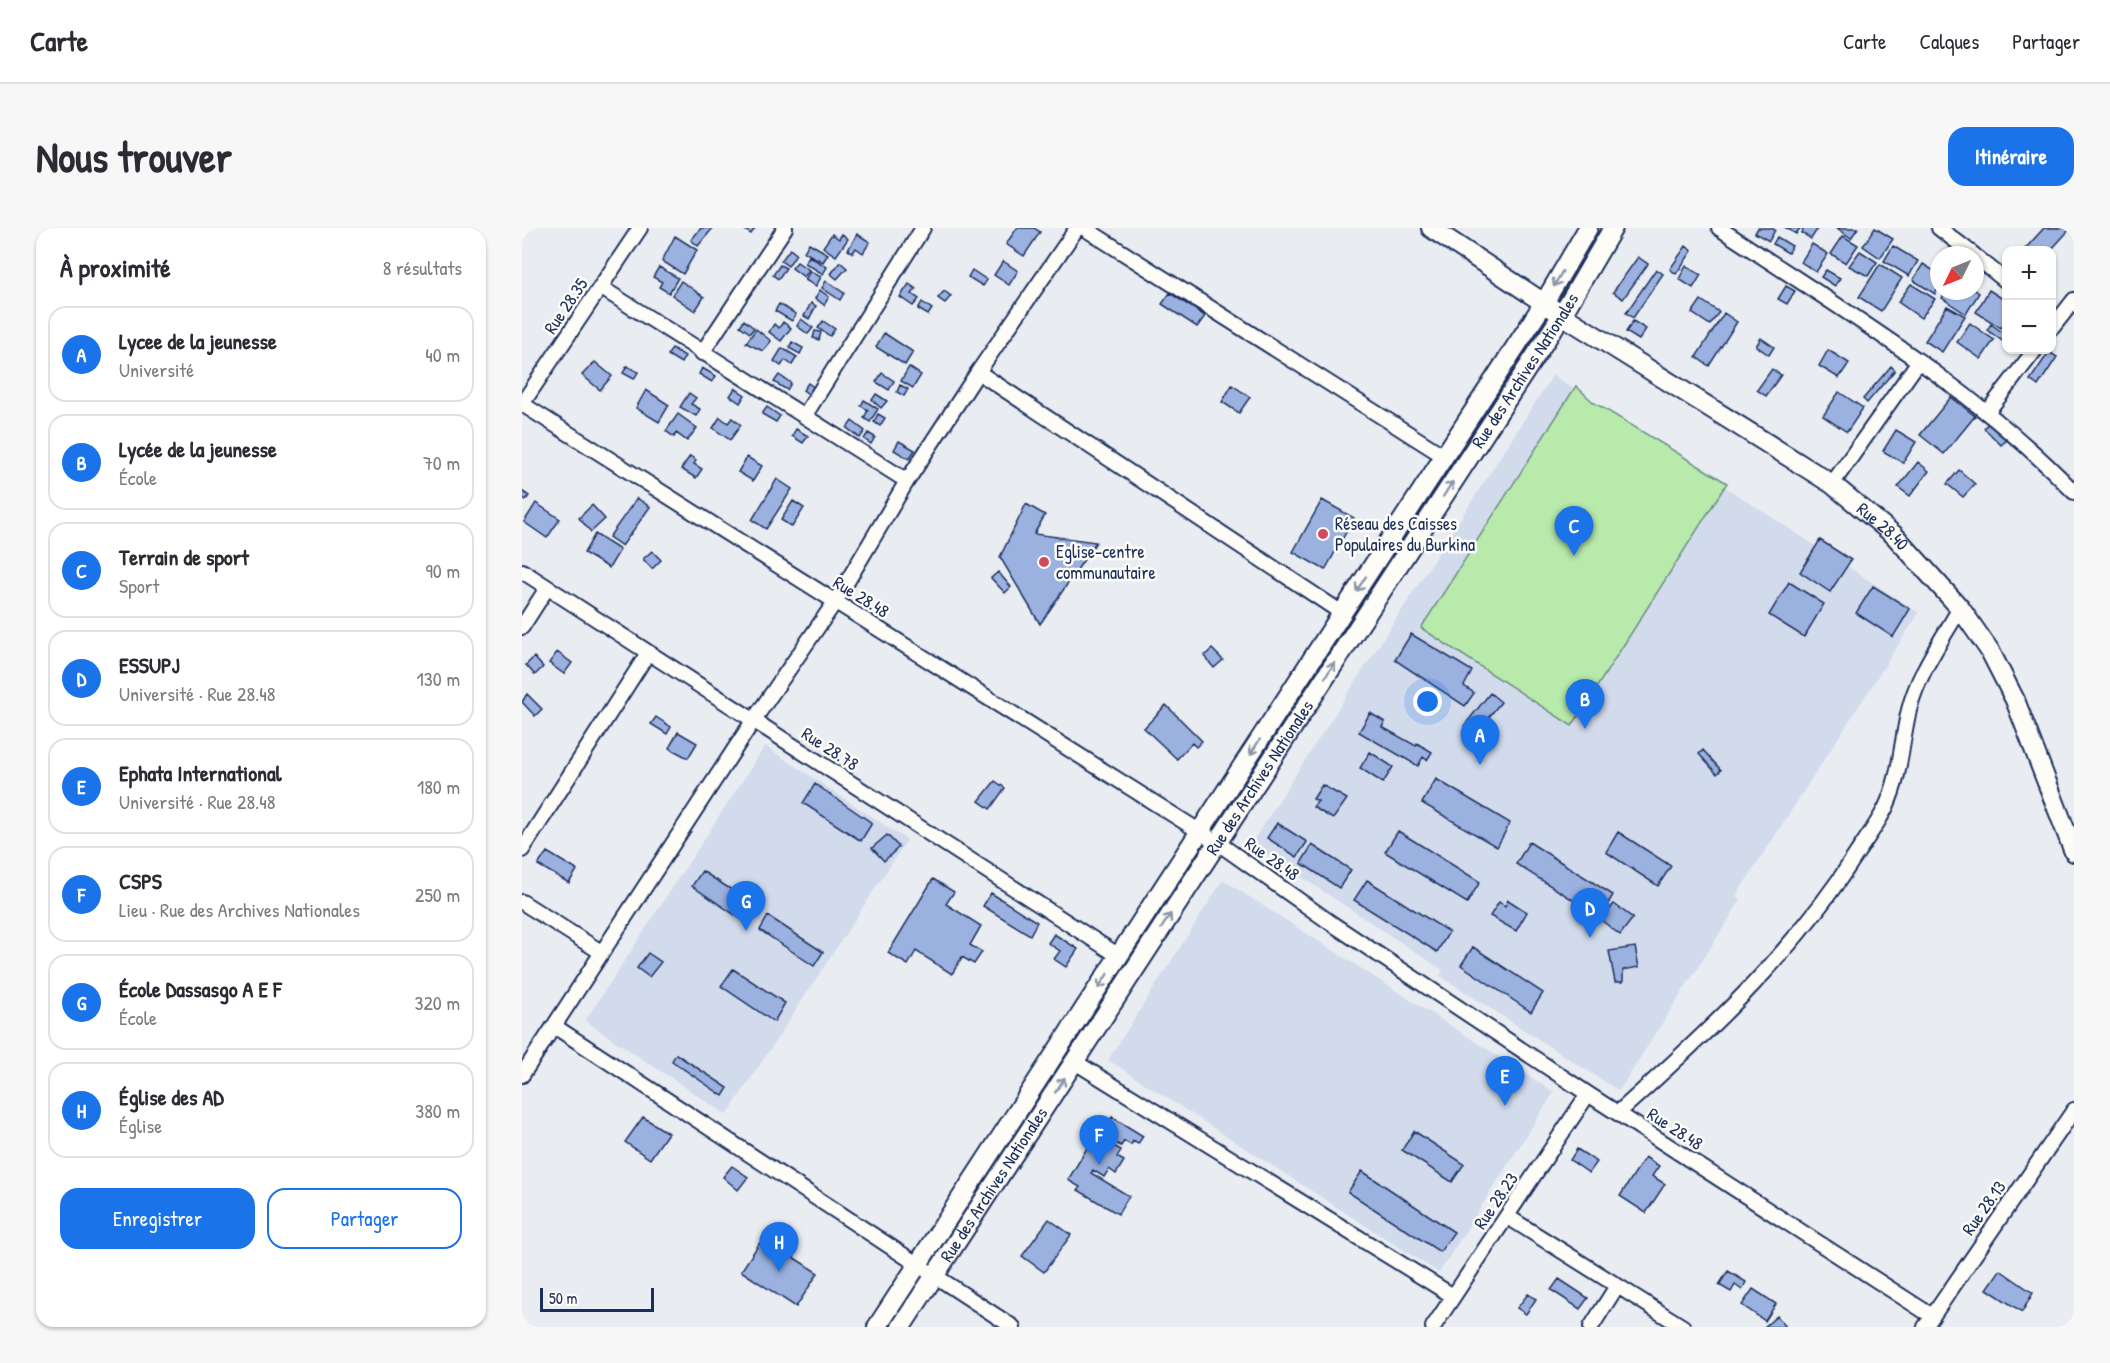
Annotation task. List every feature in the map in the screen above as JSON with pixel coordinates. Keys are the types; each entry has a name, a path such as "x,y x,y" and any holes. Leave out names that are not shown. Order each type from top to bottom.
{"street":[{"name":"Rue 28.35","path":"522,404 640,228"},
{"path":"702,353 785,228"},
{"path":"805,415 923,228"},
{"path":"522,1075 753,721 835,602 907,482 978,372 1077,228"},
{"path":"1084,228 1444,456"},
{"name":"Rue 28.40","path":"1431,228 1562,315 1832,484 1894,535 1960,608 1990,651 2015,700 2073,842"},
{"name":"Rue des Archives Nationales","path":"877,1327 1544,303 1588,228"},
{"name":"Rue des Archives Nationales","path":"901,1327 1562,315 1613,228"},
{"path":"1719,228 1919,361 1988,411 2074,492"},
{"path":"1947,230 1964,246"},
{"path":"1984,264 2002,277"},
{"path":"600,287 702,353 805,415 907,482"},
{"path":"2056,319 2074,300"},
{"path":"1988,411 2032,354"},
{"path":"1832,484 1919,361"},
{"path":"978,372 1342,613"},
{"name":"Rue 28.48","path":"522,404 1218,843 1331,923 1928,1322"},
{"name":"Rue 28.78","path":"522,571 1119,956"},
{"path":"522,627 547,588"},
{"path":"1618,1113 1721,1019 1764,973 1836,885 1885,808 1896,784 1908,711 1914,693 1960,608"},
{"path":"522,850 648,653"},
{"path":"522,902 601,952"},
{"path":"554,1026 1013,1327"},
{"path":"1075,1062 1453,1296"},
{"name":"Rue 28.23","path":"1433,1327 1588,1094"},
{"name":"Rue 28.13","path":"1928,1322 2074,1110"},
{"path":"1508,1217 1683,1327"},
{"path":"1591,1327 1617,1286"}],"shaded area":[{"path":"1553,375 1919,613 1736,896 1741,900 1619,1091 1440,976 1443,970 1251,844"},
{"path":"765,746 907,840 727,1115 585,1021"},
{"path":"1223,880 1554,1092 1439,1273 1108,1060"}],"green space":[{"path":"1576,386 1593,402 1727,483 1572,726 1421,628"}],"building":[{"path":"701,228 713,228 698,246 691,240"},
{"path":"742,228 755,228 751,234"},
{"path":"1017,228 1034,228 1040,232 1024,256 1006,244"},
{"path":"1758,228 1775,230 1769,241 1755,233"},
{"path":"1786,228 1800,228 1796,234"},
{"path":"1800,228 1818,228 1811,239 1802,233 1803,230"},
{"path":"1837,228 1858,228 1851,238"},
{"path":"1875,228 1893,239 1880,258 1863,246"},
{"path":"2044,228 2071,228 2055,246 2028,246"},
{"path":"832,234 839,239 842,234 848,239 836,256 823,247"},
{"path":"857,234 870,242 863,253 856,248 853,253 848,250"},
{"path":"675,236 697,250 683,274 662,261"},
{"path":"1843,236 1858,245 1846,263 1831,254"},
{"path":"1777,237 1792,246 1788,253 1773,244"},
{"path":"809,243 828,254 823,262 804,252"},
{"path":"1812,244 1828,254 1816,272 1801,262"},
{"path":"1686,246 1692,251 1676,274 1670,269"},
{"path":"1893,246 1918,261 1909,276 1884,261"},
{"path":"790,249 796,254 788,266 781,261"},
{"path":"1860,251 1877,262 1868,276 1849,266"},
{"path":"809,256 827,267 823,274 805,263"},
{"path":"1638,257 1648,264 1623,299 1613,292"},
{"path":"1003,261 1018,271 1009,285 994,275"},
{"path":"797,262 809,270 804,277 792,268"},
{"path":"840,262 847,268 837,279 831,274"},
{"path":"1880,264 1902,278 1881,311 1859,297"},
{"path":"1923,264 1930,268 1930,291 1913,280"},
{"path":"780,265 786,268 778,279 773,275"},
{"path":"1686,266 1701,275 1693,288 1679,279"},
{"path":"659,267 678,278 669,293 659,287 662,282 653,277"},
{"path":"1656,269 1663,274 1633,318 1626,313"},
{"path":"972,270 987,280 983,286 968,277"},
{"path":"1826,270 1840,278 1835,286 1821,277"},
{"path":"810,271 821,277 816,286 805,280"},
{"path":"681,281 704,297 695,311 672,295"},
{"path":"826,281 844,293 840,300 822,288"},
{"path":"909,284 916,289 912,294 919,299 913,306 900,297"},
{"path":"1911,284 1930,296 1930,300 1934,300 1921,318 1898,302"},
{"path":"1786,286 1795,291 1787,304 1778,299"},
{"path":"820,290 829,297 824,305 815,298"},
{"path":"1989,290 2002,298 2001,328 1976,312"},
{"path":"944,291 951,296 945,303 938,298"},
{"path":"1170,293 1205,316 1197,327 1162,304"},
{"path":"1701,300 1719,312 1710,325 1692,313"},
{"path":"1945,300 1975,300 1966,314"},
{"path":"922,302 932,309 928,315 918,309"},
{"path":"811,303 816,306 809,319 804,316"},
{"path":"779,304 796,314 792,321 775,311"},
{"path":"1947,306 1965,316 1942,352 1925,341"},
{"path":"1724,313 1737,322 1709,366 1696,357"},
{"path":"801,319 813,328 808,334 797,326"},
{"path":"744,320 754,328 750,333 740,326"},
{"path":"823,321 835,329 830,336 818,328"},
{"path":"1633,321 1646,329 1639,340 1626,332"},
{"path":"783,322 791,328 781,341 769,332 774,324 779,328"},
{"path":"1970,323 1994,340 1981,359 1957,342"},
{"path":"1991,324 2002,332 2002,341 1987,330"},
{"path":"756,329 771,341 763,351 746,343"},
{"path":"815,331 821,332 819,340 813,338"},
{"path":"884,333 913,352 905,365 876,347"},
{"path":"1761,338 1774,347 1769,355 1756,346"},
{"path":"792,342 803,348 800,354 789,348"},
{"path":"672,348 685,356 681,363 668,355"},
{"path":"782,348 797,357 792,365 785,360 781,366 774,361"},
{"path":"1828,350 1849,363 1839,378 1819,366"},
{"path":"2048,354 2057,357 2038,386 2030,380"},
{"path":"595,362 612,376 600,390 582,375"},
{"path":"627,366 638,372 634,379 623,373"},
{"path":"1891,366 1895,370 1867,403 1863,399"},
{"path":"909,367 921,375 913,388 901,381"},
{"path":"702,368 716,376 712,382 699,374"},
{"path":"1772,369 1781,375 1766,396 1757,390"},
{"path":"882,373 894,381 889,390 876,382"},
{"path":"779,375 791,383 787,390 774,382"},
{"path":"808,383 816,389 811,396 803,390"},
{"path":"900,385 908,389 904,396 897,392"},
{"path":"1232,385 1250,397 1239,413 1222,402"},
{"path":"735,388 745,395 740,403 730,396"},
{"path":"646,390 669,405 659,422 636,408"},
{"path":"1839,392 1863,408 1847,432 1823,416"},
{"path":"689,393 696,398 691,404 700,409 696,416 680,407"},
{"path":"876,394 887,401 881,408 872,400"},
{"path":"1951,397 1975,416 1944,454 1920,435"},
{"path":"864,400 878,409 870,422 864,418 868,410 861,406"},
{"path":"767,407 780,416 776,422 762,414"},
{"path":"678,414 697,428 687,441 676,433 674,437 666,431"},
{"path":"878,414 885,418 880,426 874,422"},
{"path":"720,417 728,423 732,418 741,425 730,440 713,428"},
{"path":"852,421 865,431 860,438 847,428"},
{"path":"1989,422 2007,440 2001,445 1984,428"},
{"path":"796,429 808,436 803,443 792,436"},
{"path":"1896,430 1916,442 1903,463 1883,451"},
{"path":"868,433 875,437 871,444 864,439"},
{"path":"899,441 915,450 909,459 894,450"},
{"path":"690,456 696,460 694,464 702,469 696,478 681,469"},
{"path":"747,457 762,466 753,481 738,472"},
{"path":"1918,462 1929,471 1910,496 1898,487"},
{"path":"1959,470 1975,484 1963,497 1947,484"},
{"path":"777,479 792,489 766,529 752,520"},
{"path":"522,491 529,496 526,500 522,497"},
{"path":"637,498 650,507 622,546 609,537"},
{"path":"1322,500 1354,518 1325,570 1293,552"},
{"path":"793,501 804,508 792,527 781,520"},
{"path":"536,503 560,519 547,538 524,522"},
{"path":"1026,504 1045,515 1034,534 1096,542 1040,624 1000,557"},
{"path":"592,505 605,519 591,532 579,518"},
{"path":"595,534 620,550 609,568 584,553"},
{"path":"1820,540 1851,560 1830,592 1800,572"},
{"path":"652,551 661,560 652,569 643,559"},
{"path":"998,572 1011,587 1005,593 991,578"},
{"path":"1789,582 1824,604 1804,637 1769,615"},
{"path":"1873,586 1910,609 1893,637 1856,613"},
{"path":"1411,634 1472,671 1464,686 1474,693 1465,706 1395,660"},
{"path":"1212,649 1223,660 1214,668 1204,656"},
{"path":"557,652 572,663 564,674 549,663"},
{"path":"534,657 543,667 535,675 526,665"},
{"path":"1490,693 1501,702 1475,734 1464,726"},
{"path":"527,694 542,709 535,716 522,702"},
{"path":"1166,705 1202,741 1196,747 1192,743 1177,759 1144,728"},
{"path":"1370,713 1385,722 1382,727 1432,752 1427,760 1423,757 1418,766 1359,732"},
{"path":"656,717 671,727 667,734 651,724"},
{"path":"678,732 697,743 688,758 669,748"},
{"path":"1703,750 1721,770 1717,774 1699,754"},
{"path":"1370,752 1393,767 1383,783 1360,768"},
{"path":"1436,779 1510,823 1497,847 1422,803"},
{"path":"995,781 1005,788 990,809 979,801"},
{"path":"815,784 872,823 861,841 803,803"},
{"path":"1322,785 1347,799 1333,819 1313,807 1318,801 1313,799"},
{"path":"1277,823 1307,842 1297,857 1267,838"},
{"path":"1398,831 1480,882 1467,903 1385,852"},
{"path":"1618,832 1671,866 1658,886 1606,852"},
{"path":"887,835 899,847 884,861 872,848"},
{"path":"1529,842 1613,895 1600,917 1516,864"},
{"path":"1312,845 1351,870 1339,888 1301,863"},
{"path":"547,852 577,870 569,883 538,865"},
{"path":"702,871 754,904 744,921 692,886"},
{"path":"933,879 954,892 946,904 981,926 970,945 982,952 974,964 962,957 952,974 916,951 908,965 888,953"},
{"path":"1367,880 1449,932 1437,952 1354,900"},
{"path":"991,893 1037,922 1030,935 983,906"},
{"path":"1508,900 1527,912 1516,931 1490,916 1499,902 1505,906"},
{"path":"1614,904 1633,918 1620,935 1601,920"},
{"path":"768,916 823,952 814,966 760,930"},
{"path":"1054,934 1078,949 1066,967 1054,959 1060,951 1048,943"},
{"path":"1473,947 1543,993 1531,1012 1461,965"},
{"path":"1635,947 1639,967 1623,970 1623,982 1615,982 1609,951"},
{"path":"648,953 661,962 649,977 637,968"},
{"path":"733,969 785,1003 774,1022 721,986"},
{"path":"676,1054 728,1088 723,1096 672,1061"},
{"path":"643,1117 668,1133 650,1159 625,1142"},
{"path":"1112,1117 1143,1136 1138,1144 1133,1141 1131,1145 1124,1141 1121,1146 1112,1141 1110,1144 1121,1150 1117,1157 1124,1161 1116,1174 1109,1169 1104,1177 1093,1170 1091,1173 1129,1196 1118,1214 1078,1190 1080,1187 1068,1180 1096,1133 1098,1135 1104,1125 1106,1127"},
{"path":"1414,1131 1464,1164 1452,1182 1402,1150"},
{"path":"1577,1149 1597,1162 1589,1173 1570,1160"},
{"path":"1645,1157 1659,1166 1652,1176 1665,1184 1646,1213 1620,1196"},
{"path":"732,1166 748,1177 738,1190 723,1177"},
{"path":"1362,1171 1454,1232 1440,1252 1348,1192"},
{"path":"1049,1219 1071,1235 1044,1272 1022,1256"},
{"path":"763,1238 818,1273 796,1307 741,1271"},
{"path":"2000,1270 2033,1293 2022,1312 1987,1289"},
{"path":"1728,1271 1746,1282 1742,1290 1735,1285 1731,1292 1719,1285"},
{"path":"1559,1279 1588,1298 1580,1309 1551,1290"},
{"path":"1753,1289 1776,1304 1765,1321 1742,1305"},
{"path":"1528,1294 1536,1299 1526,1314 1517,1308"},
{"path":"1777,1316 1786,1327 1764,1327"}],"place":[{"name":"Réseau des Caisses Populaires du Burkina","path":"1323,534"},
{"name":"Terrain de sport","path":"1574,556"},
{"name":"Eglise-centre communautaire","path":"1044,562"},
{"name":"Lycée de la jeunesse","path":"1585,729"},
{"name":"Lycee de la jeunesse","path":"1480,765"},
{"name":"École Dassasgo A E F","path":"746,931"},
{"name":"ESSUPJ","path":"1590,938"},
{"name":"Ephata International","path":"1505,1106"},
{"name":"CSPS","path":"1099,1165"},
{"name":"Église des AD","path":"779,1272"}]}
